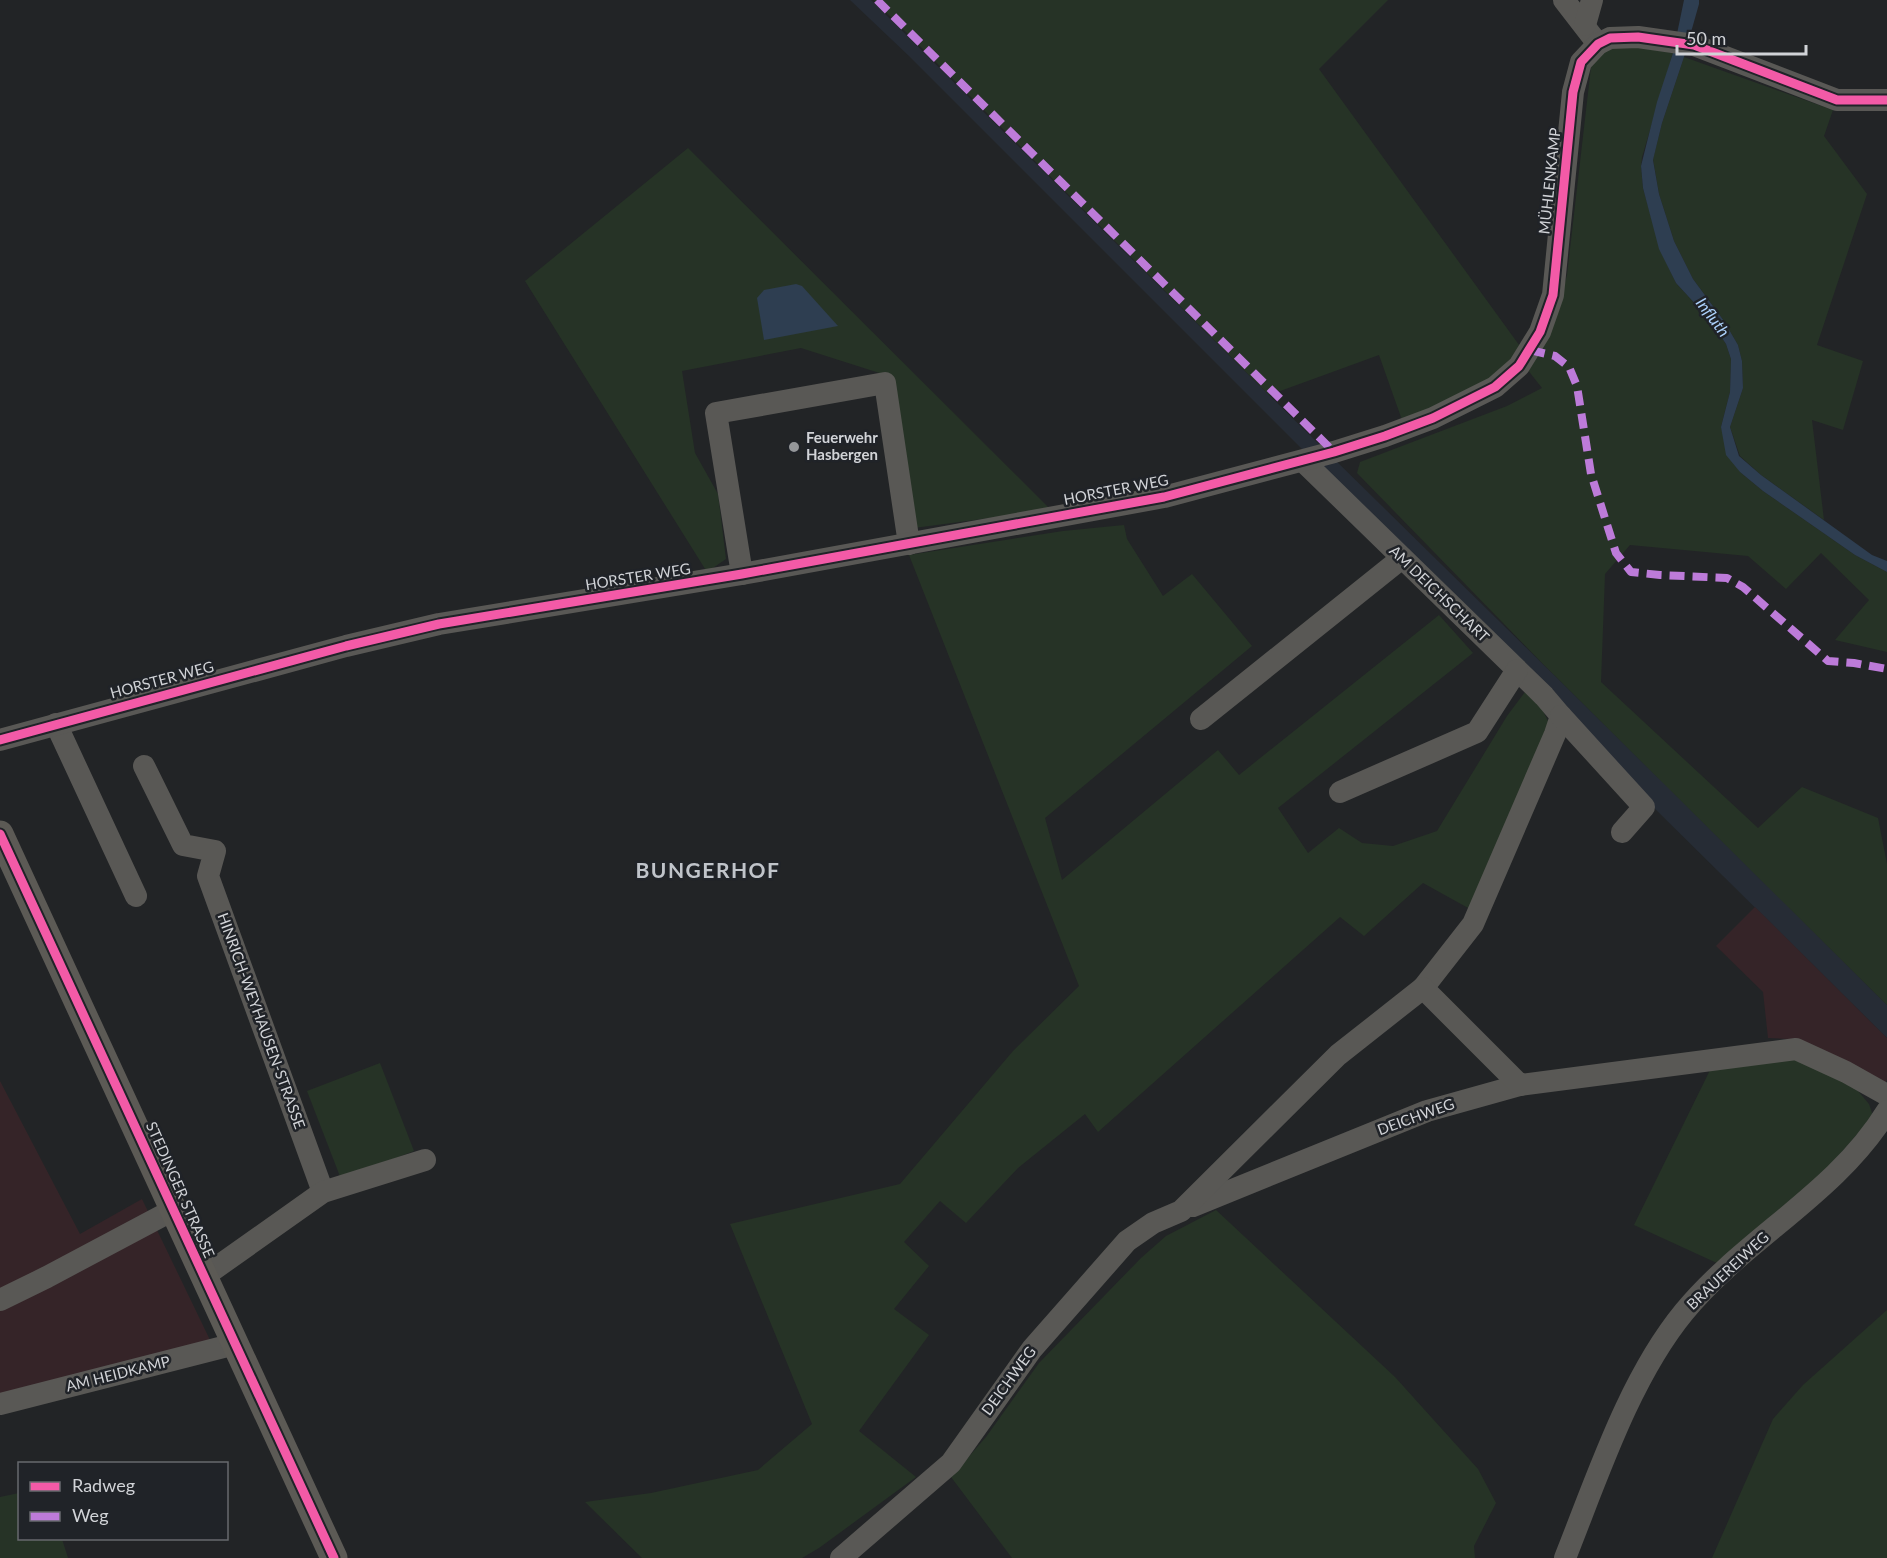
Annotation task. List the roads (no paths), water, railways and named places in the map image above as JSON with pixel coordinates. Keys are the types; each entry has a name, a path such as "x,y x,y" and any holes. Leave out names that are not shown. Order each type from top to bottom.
{"main road":[{"name":"STEDINGER STRASSE","path":"0,834 334,1558"}],"street":[{"path":"1564,0 1598,44 1610,38 1638,37 1694,45 1837,100 1887,100"},
{"path":"1585,25 1592,0"},
{"name":"MÜHLENKAMP","path":"1294,463 1385,436 1433,418 1495,387 1519,366 1540,332 1553,295 1573,92 1581,62 1598,44"},
{"path":"742,574 716,413 885,383 909,544"},
{"name":"HORSTER WEG","path":"0,740 346,646 439,624 742,574 1164,497 1294,463"},
{"name":"AM DEICHSCHART","path":"1294,463 1402,558 1544,696 1558,725 1644,807 1622,832"},
{"path":"1202,719 1402,558"},
{"path":"1340,792 1477,732 1517,670"},
{"path":"56,724 136,896"},
{"name":"DEICHWEG","path":"1181,1211 1338,1055 1423,988 1473,924 1558,725"},
{"name":"HINRICH-WEYHAUSEN-STRASSE","path":"144,766 183,845 215,851 208,876 323,1192"},
{"path":"1423,988 1520,1085"},
{"name":"DEICHWEG","path":"841,1558 951,1463 1032,1348 1127,1241 1153,1223 1427,1111 1520,1085 1796,1049 1846,1072 1887,1095"},
{"name":"BRAUEREIWEG","path":"1565,1558 1608,1450 1636,1390 1660,1346 1683,1312 1710,1283 1826,1184 1859,1150 1887,1111"},
{"path":"203,1276 323,1192 426,1160"},
{"path":"0,1300 173,1210"},
{"name":"AM HEIDKAMP","path":"0,1404 235,1344"}],"water":[{"name":"Influth","path":"1684,0 1699,0 1699,4 1662,123 1653,160 1659,194 1674,241 1693,279 1724,321 1738,345 1742,361 1743,388 1730,427 1739,456 1761,475 1872,555 1887,561 1887,572 1855,555 1763,491 1740,472 1726,455 1721,427 1730,392 1731,359 1726,344 1710,320 1676,283 1659,249 1643,188 1641,166 1657,102 1673,53"},
{"path":"796,284 802,286 838,326 764,340 757,298 764,290"}],"place":[{"name":"Feuerwehr Hasbergen","path":"794,447"}],"district":[{"name":"BUNGERHOF","path":"708,871"}]}
